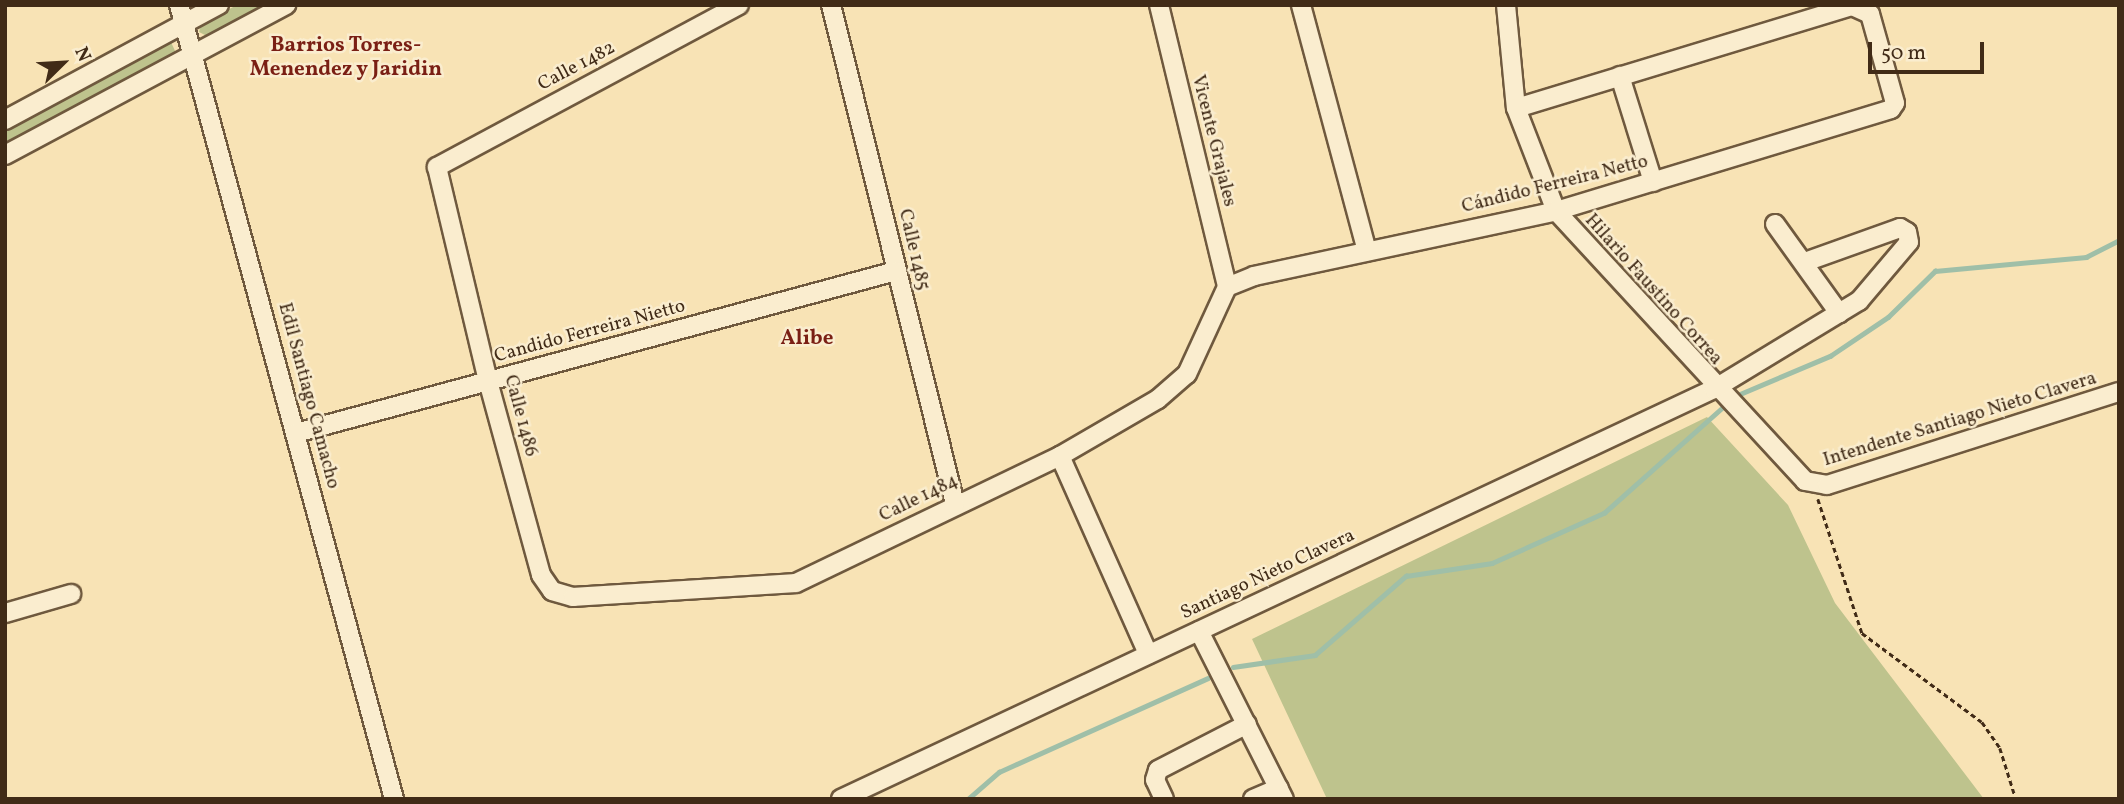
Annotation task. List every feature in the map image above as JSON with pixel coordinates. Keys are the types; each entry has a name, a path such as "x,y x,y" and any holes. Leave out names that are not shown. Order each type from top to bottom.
{"street":[{"name":"Edil Santiago Camacho","path":"179,5 394,799"},
{"path":"5,120 219,5"},
{"path":"5,155 286,5"},
{"name":"Calle 1482","path":"437,167 739,5"},
{"name":"Calle 1485","path":"831,5 955,504"},
{"name":"Vicente Grajales","path":"1159,5 1227,288"},
{"path":"1301,5 1367,250"},
{"name":"Hilario Faustino Correa","path":"1506,5 1516,108 1556,211 1714,389 1814,486"},
{"name":"Cándido Ferreira Netto","path":"1227,288 1367,250 1556,211 1891,109 1895,95 1870,14 1852,6 1620,76"},
{"path":"1516,108 1620,76 1653,182"},
{"name":"Calle 1486","path":"437,167 488,381 541,575 552,591"},
{"path":"1775,224 1805,262 1839,313"},
{"name":"Santiago Nieto Clavera","path":"841,799 1714,389 1859,301 1909,242 1907,232 1900,228 1805,262"},
{"name":"Candido Ferreira Nietto","path":"296,433 895,271"},
{"name":"Calle 1484","path":"552,591 573,597 776,588 1060,457 1176,386 1227,288"},
{"name":"Intendente Santiago Nieto Clavera","path":"1814,486 2119,393"},
{"path":"1060,457 1148,654"},
{"path":"5,612 71,594"},
{"path":"1199,631 1282,793 1253,799"},
{"path":"1164,799 1155,780 1158,771 1247,724"}],"path":[{"path":"1814,486 1862,633 1982,722 2000,748 2015,799"}],"green space":[{"path":"237,5 266,5 207,36 199,32 201,24"},
{"path":"170,40 176,53 5,144 5,128"},
{"path":"1707,417 1788,505 1835,603 1984,799 1327,799 1252,639"}],"waterway":[{"path":"1740,394 1830,356 1888,317 1935,271 2086,257 2119,240"},
{"path":"1233,667 1315,655 1406,576 1492,563 1604,513 1722,408"},
{"path":"968,799 999,772 1208,678"}],"district":[{"name":"Barrios Torres- Menendez y Jaridin","path":"346,58"},
{"name":"Alibe","path":"807,339"}]}
